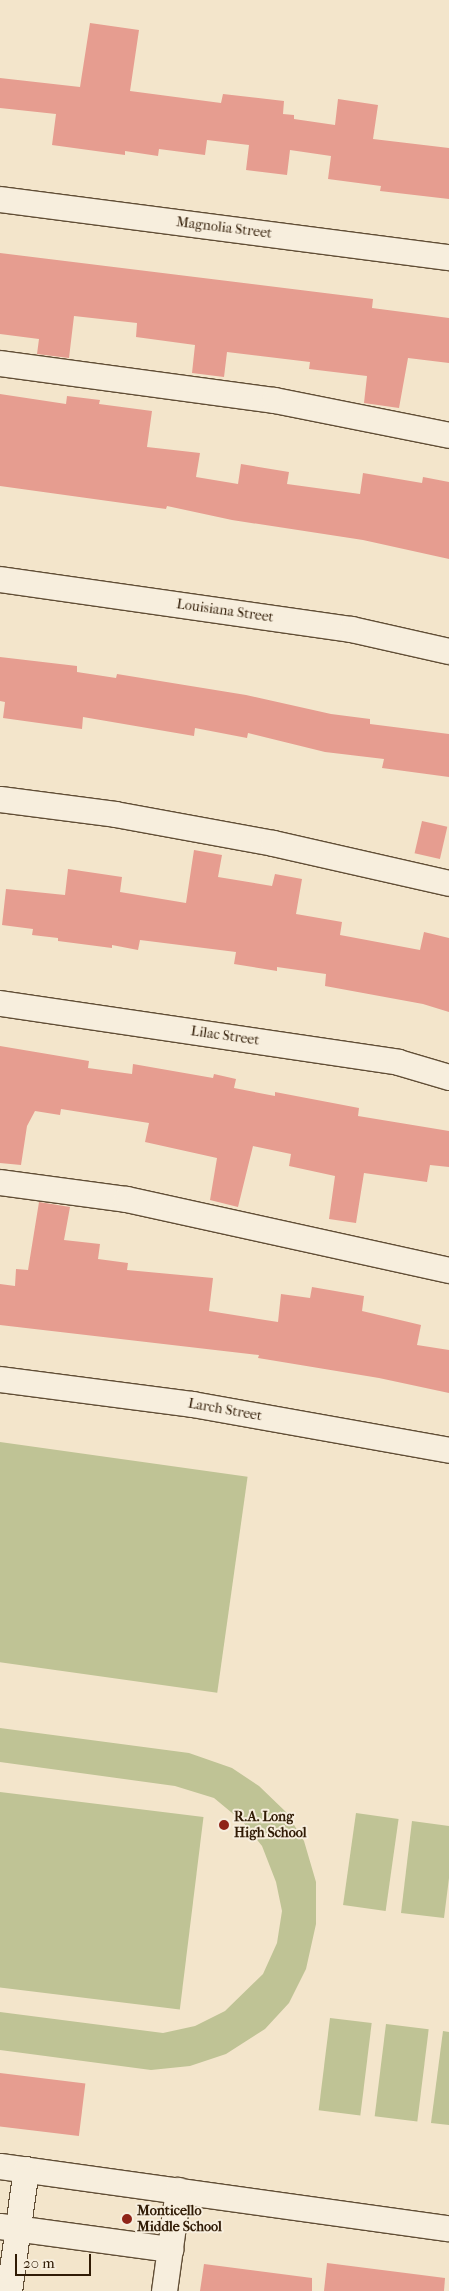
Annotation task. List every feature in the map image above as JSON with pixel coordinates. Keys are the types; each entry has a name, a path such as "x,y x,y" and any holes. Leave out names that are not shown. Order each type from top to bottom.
{"street":[{"name":"Magnolia Street","path":"0,199 449,256"},
{"path":"0,363 274,400 449,435"},
{"name":"Louisiana Street","path":"0,579 351,629 449,651"},
{"path":"0,798 115,814 273,842 449,883"},
{"name":"Lilac Street","path":"0,1003 398,1062 449,1077"},
{"path":"0,1182 126,1200 449,1270"},
{"name":"Larch Street","path":"0,1379 192,1404 449,1450"},
{"path":"0,2166 449,2228"},
{"path":"9,2291 9,2228 26,2169"},
{"path":"164,2291 178,2190"},
{"path":"9,2228 170,2249"}],"green space":[{"path":"0,1442 248,1477 217,1693 0,1662"},
{"path":"0,1728 189,1753 232,1768 259,1786 286,1812 304,1841 316,1882 316,1924 306,1969 289,2003 265,2029 226,2054 190,2066 151,2070 0,2050 0,2012 163,2033 195,2026 225,2011 263,1974 277,1943 282,1911 276,1882 262,1846 243,1822 214,1798 175,1786 0,1762"},
{"path":"0,1792 203,1817 180,2010 0,1987"},
{"path":"356,1813 399,1819 386,1911 343,1905"},
{"path":"412,1821 449,1826 449,1878 444,1918 401,1913"},
{"path":"330,2018 372,2023 360,2115 319,2110"},
{"path":"386,2024 429,2029 417,2122 375,2116"},
{"path":"443,2031 449,2032 449,2125 431,2123"}],"building":[{"path":"90,23 139,30 130,91 221,103 223,94 284,101 283,114 294,115 294,119 335,125 338,99 378,105 373,139 449,148 449,199 380,191 381,186 328,179 331,156 290,150 287,175 246,170 249,145 207,140 205,155 159,149 158,156 125,151 125,155 52,145 56,114 0,108 0,78 80,87"},
{"path":"0,253 373,299 372,308 449,318 449,363 408,358 399,408 364,403 367,376 309,369 310,362 227,352 224,377 192,373 195,345 136,337 137,323 74,316 69,358 37,354 39,339 0,334"},
{"path":"0,394 66,404 67,396 100,400 99,404 152,411 147,447 200,453 196,477 238,484 241,464 289,472 287,484 360,494 363,473 422,483 423,477 449,482 449,559 363,540 232,520 167,506 166,509 0,486"},
{"path":"0,657 77,666 77,672 116,678 117,674 246,695 331,714 370,719 370,724 449,734 449,777 382,768 384,759 325,752 248,733 247,738 195,728 194,736 83,717 82,729 3,718 5,702 0,701"},
{"path":"422,821 447,827 440,859 415,853"},
{"path":"194,850 222,855 218,877 272,886 275,874 302,879 296,914 342,922 340,935 420,950 424,932 449,938 449,1012 423,1004 325,986 326,974 277,967 277,971 234,964 236,952 140,940 138,950 112,945 112,948 58,941 58,938 32,935 33,929 2,925 6,889 65,895 68,869 122,877 120,892 186,903"},
{"path":"0,1046 89,1061 88,1068 132,1074 133,1064 213,1078 214,1074 236,1079 234,1088 275,1096 275,1092 359,1108 358,1116 449,1131 449,1167 430,1165 427,1182 364,1173 356,1223 329,1219 335,1176 289,1166 291,1154 253,1146 238,1207 210,1200 217,1158 145,1142 149,1123 61,1109 60,1115 35,1111 27,1126 21,1165 0,1163"},
{"path":"39,1202 70,1207 64,1240 100,1244 98,1259 128,1263 127,1270 213,1278 209,1311 278,1322 281,1294 310,1298 312,1287 364,1296 362,1311 421,1325 417,1345 449,1350 449,1393 379,1378 258,1358 259,1355 0,1325 0,1284 15,1286 16,1269 28,1270"},
{"path":"0,2073 85,2083 79,2136 0,2126"},
{"path":"327,2263 445,2278 444,2291 324,2291"},
{"path":"204,2264 312,2278 312,2291 200,2291"}],"place":[{"name":"R.A. Long High School","path":"224,1825"},
{"name":"Monticello Middle School","path":"127,2219"}]}
